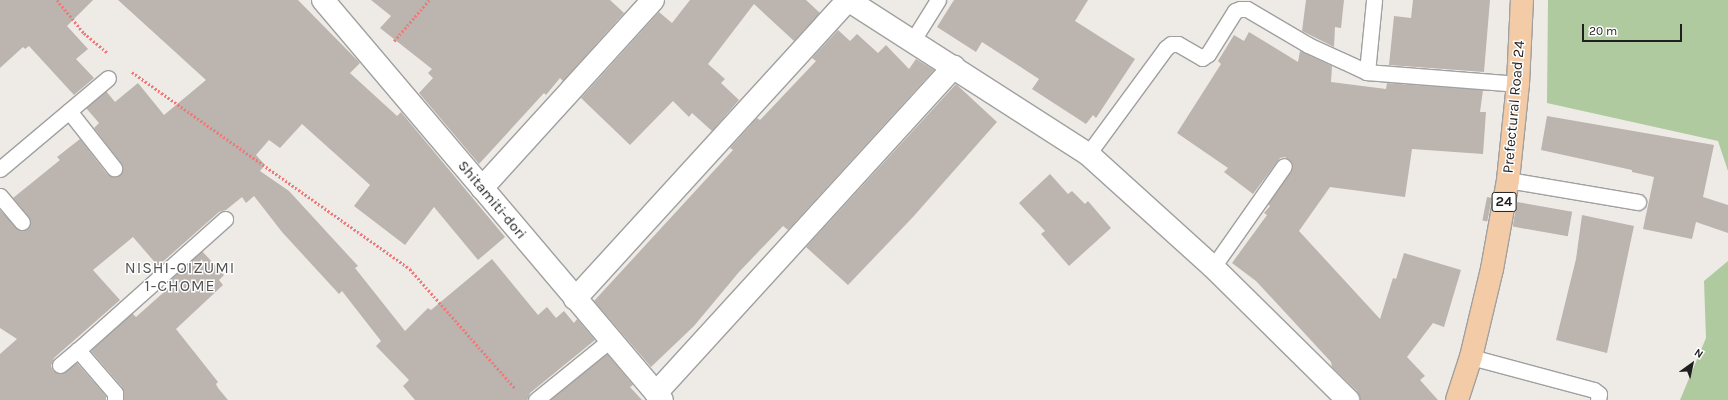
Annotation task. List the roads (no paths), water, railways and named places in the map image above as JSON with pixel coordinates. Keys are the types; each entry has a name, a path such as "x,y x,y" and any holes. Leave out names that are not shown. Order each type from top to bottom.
{"main road":[{"name":"Prefectural Road 24","path":"1457,400 1470,356 1492,269 1508,180 1518,84 1522,0"}],"street":[{"name":"Shitamiti-dori","path":"323,0 659,397"},
{"path":"482,188 653,0"},
{"path":"575,299 848,0 913,40 1088,154 1213,267 1348,400"},
{"path":"659,397 954,67"}],"lane":[{"path":"913,40 938,0"},
{"path":"1367,72 1374,0"},
{"path":"1088,154 1166,48 1171,44 1178,44 1202,58 1208,54 1236,12 1240,9 1248,9 1308,45 1367,72 1518,84"},
{"path":"0,169 108,78"},
{"path":"69,111 114,168"},
{"path":"1213,267 1284,166"},
{"path":"1508,180 1638,202"},
{"path":"0,196 22,222"},
{"path":"60,365 225,219"},
{"path":"536,400 610,340"},
{"path":"78,350 115,394 115,400"},
{"path":"1470,356 1594,390 1599,394 1598,400"}],"district":[{"name":"NISHI-OIZUMI 1-CHOME","path":"180,277"}]}
